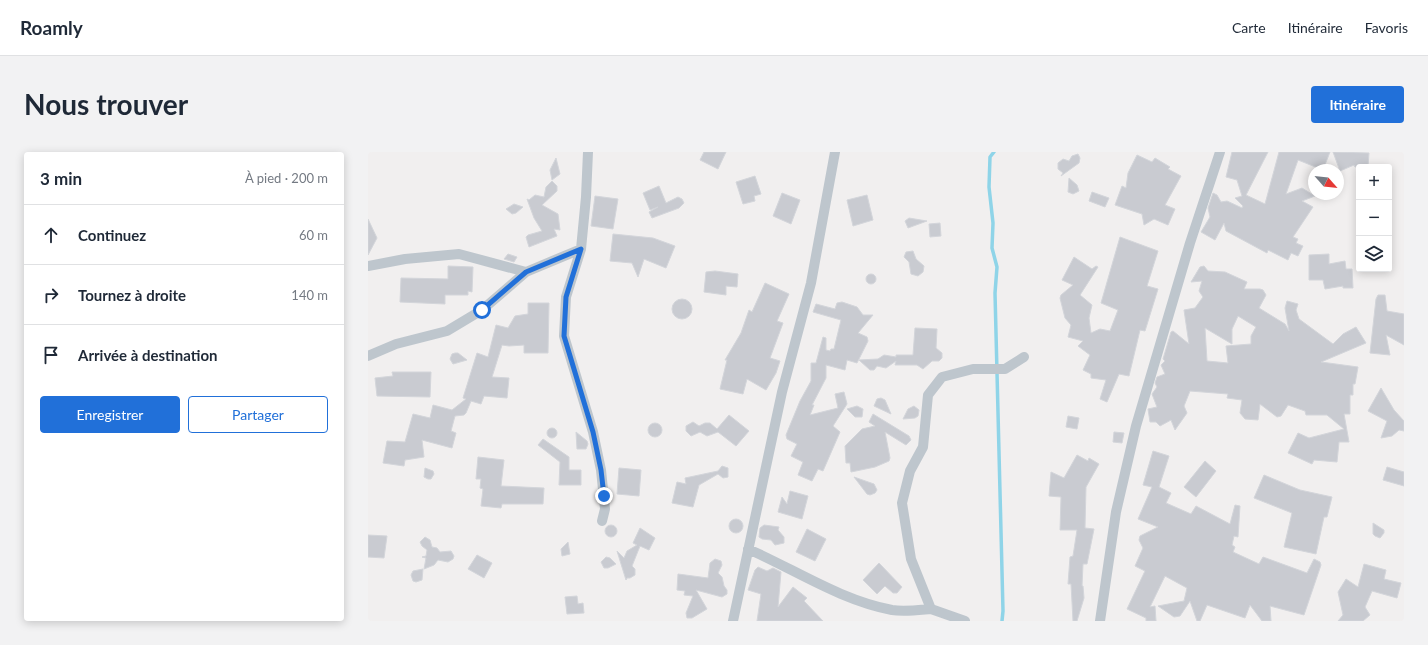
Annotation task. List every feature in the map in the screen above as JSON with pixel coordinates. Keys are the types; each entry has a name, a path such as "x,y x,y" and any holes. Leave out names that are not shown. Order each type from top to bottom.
{"street":[{"path":"588,152 586,197 581,249 566,297 564,336 593,432 601,470 605,509 602,521"},
{"path":"733,621 782,392 811,283 835,152"},
{"path":"1100,621 1116,512 1136,426 1195,228 1220,152"},
{"path":"368,356 396,344 447,331 482,310 526,272 581,249"},
{"path":"368,266 405,259 458,254 526,272"},
{"path":"931,609 911,559 902,503 910,471 923,447 928,395 942,377 973,369 1005,369 1024,357"},
{"path":"748,549 781,563 840,594 893,610 931,609 965,621"}],"building":[{"path":"704,152 726,152 718,169 700,160"},
{"path":"1232,152 1268,152 1246,195 1265,204 1279,152 1330,152 1325,164 1308,164 1298,160 1286,194 1302,188 1308,192 1308,199 1302,201 1313,207 1293,237 1298,239 1296,243 1303,246 1298,256 1291,253 1288,260 1268,250 1267,253 1226,231 1224,223 1215,240 1201,232 1210,217 1208,208 1213,193 1217,195 1221,202 1227,201 1242,208 1243,206 1235,198 1242,196 1237,180 1226,177"},
{"path":"1333,152 1369,153 1368,164 1356,164 1356,167 1354,165 1344,169 1344,164 1337,164"},
{"path":"1078,154 1080,158 1079,163 1061,176 1063,173 1058,169 1058,163 1063,159 1069,161 1072,156"},
{"path":"1137,155 1152,162 1155,158 1170,167 1168,169 1181,176 1165,205 1175,209 1168,225 1154,219 1144,225 1142,214 1115,205 1122,186 1126,188 1128,173"},
{"path":"556,158 560,174 552,180 550,170"},
{"path":"755,176 761,194 754,196 755,201 743,204 736,182"},
{"path":"1069,178 1077,185 1079,191 1073,194 1068,192"},
{"path":"552,181 557,186 557,191 542,205 558,214 560,230 554,229 557,236 529,247 526,237 542,231 534,218 527,199 529,200 535,195 544,197 546,187"},
{"path":"659,186 666,203 678,197 682,199 684,203 679,208 652,218 649,212 658,207 650,210 643,193"},
{"path":"1092,192 1109,198 1105,207 1089,201"},
{"path":"782,193 800,200 791,224 773,216"},
{"path":"867,195 873,220 853,226 847,200"},
{"path":"595,196 618,199 613,229 591,226"},
{"path":"514,204 523,207 516,213 512,214 506,209"},
{"path":"909,218 927,221 908,228 905,221"},
{"path":"368,219 377,238 368,255"},
{"path":"940,223 941,236 930,237 929,224"},
{"path":"613,234 653,238 675,246 666,268 644,259 638,277 632,263 610,261"},
{"path":"1120,237 1158,251 1147,286 1158,289 1145,331 1140,330 1129,376 1119,374 1107,402 1100,399 1106,380 1091,378 1091,374 1083,370 1090,355 1078,346 1083,341 1068,337 1071,325 1065,318 1060,298 1061,295 1073,285 1062,280 1074,257 1092,269 1096,266 1098,267 1080,295 1092,305 1089,318 1091,333 1100,329 1110,331 1118,310 1101,303"},
{"path":"913,251 916,259 924,266 923,272 918,276 911,274 909,262 904,257 906,252"},
{"path":"508,254 517,257 514,262 504,259"},
{"path":"1329,254 1329,264 1345,261 1346,269 1352,269 1353,288 1343,288 1343,286 1325,289 1323,280 1309,280 1309,255"},
{"path":"448,266 473,267 472,292 468,291 468,295 445,295 445,304 400,302 401,278 448,279"},
{"path":"1204,266 1208,271 1225,272 1247,282 1244,289 1263,290 1266,295 1259,308 1285,324 1289,331 1285,308 1287,301 1298,304 1296,310 1299,319 1333,344 1343,334 1356,327 1366,343 1321,362 1358,367 1355,384 1353,384 1353,395 1350,395 1350,414 1344,414 1349,442 1339,442 1337,462 1314,460 1312,464 1288,453 1298,433 1309,438 1344,429 1327,415 1306,415 1305,411 1288,405 1281,416 1277,417 1260,404 1258,420 1245,419 1240,413 1242,400 1227,398 1228,394 1190,391 1184,406 1187,413 1175,430 1171,420 1160,426 1156,422 1150,422 1148,409 1157,407 1152,394 1157,387 1155,383 1157,377 1165,374 1161,365 1165,361 1163,359 1171,332 1173,331 1189,344 1184,310 1195,308 1203,297 1199,291 1202,281 1191,282 1200,267","holes":["1238,316 1256,327 1251,336 1251,344 1226,346 1228,363 1207,361 1205,328 1232,344 1232,329"]},
{"path":"715,271 738,274 737,287 726,286 726,295 704,292 706,272"},
{"path":"869,274 873,274 875,275 875,283 869,284 866,281 866,277"},
{"path":"765,283 789,294 777,321 783,323 770,358 780,361 776,373 766,390 747,379 743,394 720,389 727,360 725,360 741,333 749,310 752,312"},
{"path":"1378,295 1385,295 1387,311 1404,314 1404,345 1386,335 1390,355 1370,353 1376,299"},
{"path":"678,299 686,299 692,305 692,313 686,319 678,319 672,313 672,305"},
{"path":"842,302 857,307 863,315 873,315 858,333 867,337 868,341 857,363 847,360 845,370 826,365 826,378 812,405 814,405 810,415 838,408 835,394 844,392 847,404 833,426 840,432 823,471 818,469 812,481 798,475 803,462 791,456 797,444 787,439 786,435 800,401 811,381 811,363 816,363 823,337 826,338 826,350 830,351 831,349 834,349 841,320 813,312 816,304 835,309 837,303"},
{"path":"528,303 549,303 548,353 524,353 524,345 502,345 492,377 509,378 507,398 484,396 481,404 471,401 464,415 455,416 451,431 456,433 452,448 422,440 424,457 405,460 404,466 383,463 387,441 405,442 413,414 430,418 433,405 452,410 466,399 463,398 477,353 488,357 496,325 508,328 515,316 528,314"},
{"path":"915,328 937,329 936,348 942,353 942,358 939,361 932,361 923,369 917,365 895,365 896,361 886,368 877,366 874,370 870,370 859,360 878,359 884,355 896,357 896,355 913,355"},
{"path":"458,353 467,360 453,364 450,359 452,354"},
{"path":"392,372 431,372 430,397 377,396 375,378 393,376"},
{"path":"1381,388 1394,410 1404,421 1404,431 1399,430 1392,436 1381,438 1387,421 1368,411"},
{"path":"881,398 885,400 891,414 874,406 877,399"},
{"path":"857,406 863,409 862,417 855,417 847,409"},
{"path":"914,406 919,410 918,416 915,418 903,419 908,409"},
{"path":"873,414 909,436 911,440 906,445 885,432 890,458 889,461 875,467 851,472 850,463 846,463 845,446 862,429 875,426 869,422"},
{"path":"729,415 749,431 736,446 718,432 707,436 700,432 691,436 686,431 686,426 693,422 699,426 705,423 710,423 717,429"},
{"path":"1068,416 1079,418 1077,429 1066,427"},
{"path":"655,423 660,425 662,430 660,435 655,437 650,435 648,430 650,425"},
{"path":"550,428 554,428 556,429 556,437 550,438 547,435 547,431"},
{"path":"576,432 587,441 588,444 586,449 577,449"},
{"path":"1114,432 1124,433 1122,443 1113,442"},
{"path":"543,439 569,457 569,470 581,470 581,485 559,485 560,462 538,445"},
{"path":"1153,451 1169,456 1159,487 1171,493 1166,503 1191,514 1196,506 1230,524 1235,505 1240,506 1238,537 1234,536 1232,545 1235,547 1233,552 1259,564 1263,557 1307,573 1314,559 1320,562 1321,565 1304,615 1270,606 1271,621 1262,621 1250,605 1245,618 1207,605 1200,621 1197,621 1190,601 1180,616 1174,617 1158,606 1184,601 1187,588 1165,576 1150,607 1155,606 1156,621 1146,621 1146,618 1127,609 1145,571 1135,566 1143,548 1139,540 1140,536 1158,527 1138,519 1152,487 1143,485"},
{"path":"1077,455 1088,461 1089,458 1099,464 1086,487 1085,528 1094,529 1087,564 1083,564 1082,586 1084,598 1077,621 1073,621 1071,584 1068,584 1070,557 1073,556 1077,530 1060,530 1061,497 1049,496 1051,472 1064,478"},
{"path":"478,457 504,460 501,486 544,488 543,504 502,504 501,508 481,506 483,489 480,488 481,479 476,479"},
{"path":"1205,461 1216,471 1196,497 1184,487"},
{"path":"722,466 728,468 728,477 723,478 718,474 699,485 693,507 672,503 677,482 686,484 685,478 718,471"},
{"path":"1387,467 1404,472 1404,486 1383,480"},
{"path":"425,468 433,471 434,474 431,479 424,477"},
{"path":"619,468 641,470 639,496 617,494"},
{"path":"1264,475 1300,490 1332,497 1327,517 1324,517 1316,554 1284,547 1292,513 1254,498"},
{"path":"854,477 874,484 877,490 875,493 870,495 867,494"},
{"path":"790,491 808,496 802,519 778,512 782,497 787,504"},
{"path":"736,519 741,521 743,526 741,531 736,533 731,531 729,526 731,521"},
{"path":"1373,523 1384,530 1384,533 1380,538 1373,534"},
{"path":"609,525 613,525 617,531 613,537 609,537 605,533 605,529"},
{"path":"764,525 779,527 778,530 784,537 784,543 775,545 771,540 762,539 759,537 760,528"},
{"path":"640,528 655,538 649,550 640,546 632,566 635,569 635,575 627,578 626,580 617,551 624,558 627,551 637,545 633,543"},
{"path":"807,529 826,539 815,561 796,552"},
{"path":"368,535 387,536 384,558 368,557"},
{"path":"425,537 430,540 432,547 437,548 440,552 451,551 454,556 453,559 448,562 438,560 434,565 424,569 426,558 422,557 426,556 427,550 420,542"},
{"path":"568,542 570,554 562,556 561,549"},
{"path":"477,555 492,563 484,578 468,569"},
{"path":"606,557 610,558 616,564 608,568 604,568 601,562"},
{"path":"715,559 721,561 722,565 718,573 722,577 727,594 722,597 696,590 707,609 692,618 687,618 686,613 693,596 684,595 685,591 677,590 678,574 708,578 710,563"},
{"path":"879,563 902,587 897,593 893,593 885,586 877,594 863,580"},
{"path":"1364,564 1386,570 1384,579 1401,583 1397,598 1372,591 1365,607 1370,615 1363,621 1338,621 1343,615 1338,592 1346,579 1358,587"},
{"path":"758,567 767,571 773,568 781,572 778,607 793,587 807,598 804,601 823,621 757,621 761,594 748,590 755,570"},
{"path":"423,569 422,580 416,582 413,581 411,575 413,571"},
{"path":"577,596 578,604 583,603 584,613 567,614 565,597"}],"waterway":[{"path":"994,152 990,157 989,187 993,223 992,248 997,267 995,293 1003,611 1002,621"}],"route":[{"path":"482,310 526,272 581,249 566,297 564,336 593,432 601,470 604,496"}]}
